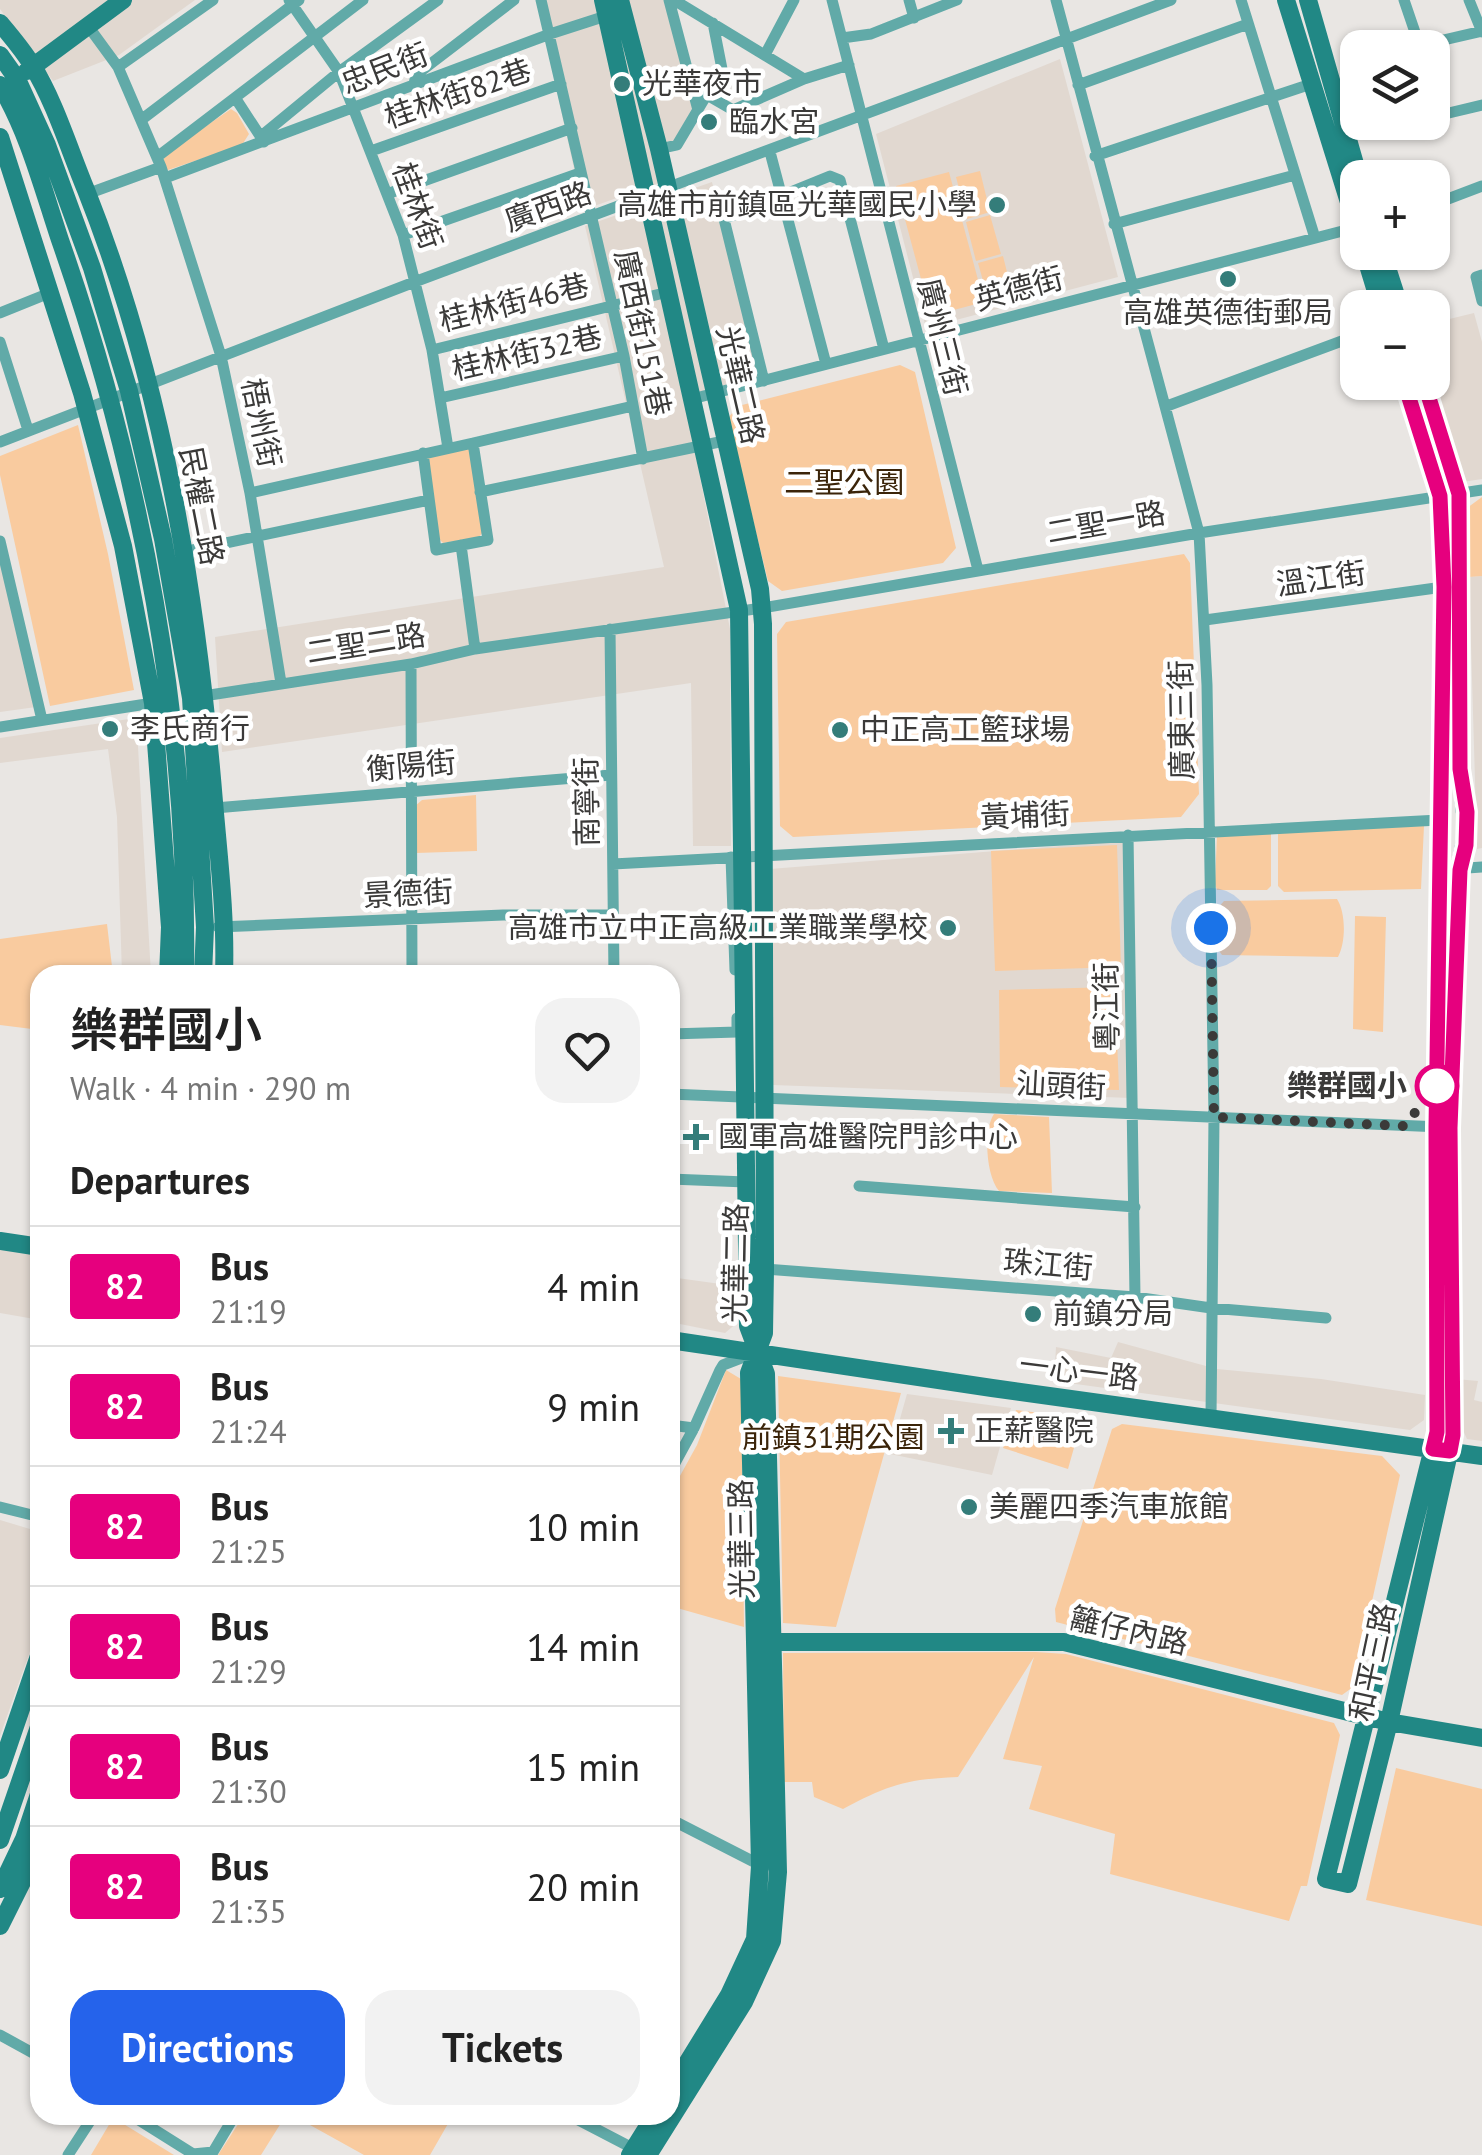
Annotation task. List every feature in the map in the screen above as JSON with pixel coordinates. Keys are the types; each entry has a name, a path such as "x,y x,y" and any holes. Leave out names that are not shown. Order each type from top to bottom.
{"street":[{"path":"5,86 124,0"},
{"path":"118,67 213,0"},
{"path":"87,194 161,167 236,99 363,0"},
{"path":"236,99 262,140 339,72 438,0"},
{"path":"414,84 416,75 514,0"},
{"name":"廣西街151巷","path":"541,0 624,356 643,459"},
{"path":"672,0 804,79"},
{"path":"672,0 698,110"},
{"path":"766,53 794,0"},
{"name":"廣州三街","path":"832,0 978,570"},
{"path":"909,0 914,18"},
{"path":"842,38 871,34 958,0"},
{"name":"廣東三街","path":"1056,0 1199,533 1210,831 1214,1117 1212,1418"},
{"name":"廣西路","path":"0,442 417,281 1171,0"},
{"path":"1241,0 1315,238"},
{"path":"1286,0 1340,174"},
{"path":"1308,0 1354,160"},
{"path":"1404,0 1411,30"},
{"path":"1450,38 1482,31 1469,0"},
{"path":"142,120 294,2"},
{"name":"桂林街","path":"294,2 339,72 403,235 432,350 448,448"},
{"name":"忠民街","path":"161,167 262,140 355,108 613,7"},
{"name":"光華二路","path":"613,7 659,149 762,608 762,968 749,1097 746,1182 748,1326 758,1352"},
{"name":"光華二路","path":"613,7 647,197 739,610 736,857 749,1097 765,1269 764,1333 758,1352"},
{"name":"民權二路","path":"0,22 33,66 87,194 113,260 150,384 183,552 214,808 226,928 224,965"},
{"path":"659,149 677,144 722,69 713,23"},
{"path":"1078,85 1248,24"},
{"name":"梧州街","path":"88,26 118,67 142,120 222,356 250,492 281,683"},
{"path":"0,55 5,86 61,241 111,398 143,543 186,928 185,965"},
{"path":"707,95 733,110 804,79 850,65"},
{"name":"桂林街82巷","path":"371,150 561,84"},
{"path":"1096,156 1312,84"},
{"name":"民權二路","path":"5,86 47,145 85,250 129,391 163,540 198,697 204,965"},
{"path":"1450,113 1482,105"},
{"path":"387,194 572,128"},
{"path":"0,137 87,407 162,701 168,965"},
{"path":"770,152 826,364"},
{"path":"403,235 580,173"},
{"path":"1114,224 1295,174"},
{"path":"764,381 724,219 830,176 840,180 884,349"},
{"path":"1450,198 1482,186"},
{"name":"英德街","path":"692,400 1340,232"},
{"path":"1482,275 1476,278 1482,302"},
{"path":"0,312 52,292"},
{"name":"桂林街46巷","path":"432,350 668,292"},
{"path":"0,342 5,376 28,430"},
{"path":"1167,406 1340,342"},
{"name":"桂林街32巷","path":"440,398 624,356"},
{"path":"1410,400 1440,496 1444,587 1467,830 1460,870 1443,1127"},
{"path":"1430,400 1459,494 1439,820 1443,1127 1437,1432 1442,1450"},
{"path":"250,492 633,406"},
{"path":"480,492 724,441"},
{"path":"423,453 436,550 488,540 473,443"},
{"name":"二聖一路","path":"739,610 1482,490"},
{"path":"183,552 429,500"},
{"path":"0,540 42,720"},
{"path":"461,545 475,650"},
{"name":"溫江街","path":"1205,620 1444,587"},
{"name":"二聖二路","path":"0,727 739,610"},
{"name":"南寧街","path":"610,629 614,965"},
{"path":"411,664 412,965"},
{"name":"衡陽街","path":"214,808 612,775"},
{"name":"黃埔街","path":"613,864 1439,820"},
{"name":"粵江街","path":"1128,835 1135,1297"},
{"path":"736,857 737,1032 749,1097"},
{"path":"1440,870 1482,868"},
{"name":"景德街","path":"205,926 614,915"},
{"path":"743,968 762,968"},
{"path":"680,1034 737,1032"},
{"name":"汕頭街","path":"680,1094 1443,1127"},
{"path":"680,1179 746,1182"},
{"path":"859,1186 1135,1207"},
{"path":"0,1241 30,1246"},
{"name":"珠江街","path":"765,1269 1135,1297 1326,1318"},
{"name":"一心一路","path":"680,1341 1482,1456"},
{"path":"680,1454 723,1365 758,1352"},
{"name":"光華三路","path":"680,2095 744,2002 772,1941 764,1642 766,1374 758,1352"},
{"path":"680,1426 694,1428"},
{"name":"和平三路","path":"1442,1450 1389,1722 1348,1884 1326,1880 1367,1716 1442,1450"},
{"path":"0,1507 30,1515"},
{"name":"籬仔內路","path":"764,1642 1064,1642 1389,1722 1482,1738"},
{"path":"0,1770 30,1683"},
{"path":"30,1752 2,1830 30,1842"},
{"path":"680,1824 769,1869"},
{"path":"0,1889 30,1850"},
{"path":"0,1926 30,1856"},
{"name":"光華三路","path":"680,2074 729,1994 755,1939 769,1869"},
{"path":"0,2035 30,2052"},
{"path":"68,2155 88,2125"},
{"path":"147,2125 192,2154 213,2152 229,2125"},
{"path":"587,2125 640,2153 651,2125"},
{"name":"光華三路","path":"640,2153 659,2125"}],"shaded area":[{"path":"0,0 195,0 119,55 53,81 0,9"},
{"name":"光華夜市","path":"537,0 666,0 696,110 676,143 665,145 673,178 583,210"},
{"name":"高雄市前鎮區光華國民小學","path":"1060,59 1118,277 926,328 876,134"},
{"path":"712,182 758,377 684,396 730,629 731,846 693,846 691,683 222,752 215,637 664,567 585,226"},
{"path":"1474,313 1482,342 1482,479 1462,482 1437,400 1450,400 1450,319"},
{"path":"0,555 36,707 0,712"},
{"path":"1482,576 1482,848 1477,849 1469,577"},
{"path":"129,719 137,729 150,965 122,965 117,817 108,749 0,763 0,738"},
{"name":"高雄市立中正高級工業職業學校","path":"1123,841 1131,1098 773,1085 770,869"},
{"path":"0,1248 30,1252 30,1318 0,1313"},
{"path":"680,1278 735,1286 738,1322 725,1333 680,1324"},
{"path":"1118,1342 1217,1369 1425,1395 1424,1420 1410,1430 1054,1381 1056,1347 1111,1358"},
{"path":"1456,1379 1478,1381 1474,1400 1482,1402 1482,1441 1467,1439 1461,1426"},
{"name":"正薪醫院","path":"907,1394 1011,1408 992,1475 890,1454"},
{"path":"0,1520 30,1529 30,1651 0,1736"}],"green space":[{"path":"231,109 249,134 242,145 165,171 165,154"},
{"path":"980,171 990,212 967,219 956,177"},
{"path":"949,172 984,302 931,316 896,186"},
{"path":"990,215 1001,254 976,261 966,222"},
{"path":"1003,256 1013,296 989,302 978,263"},
{"name":"二聖公園","path":"900,365 915,372 956,548 943,563 782,591 768,581 728,418 738,406"},
{"path":"78,425 134,690 50,706 0,475 0,456"},
{"path":"470,450 483,532 479,537 443,543 439,539 426,460"},
{"path":"1482,497 1482,576 1469,577 1467,508"},
{"path":"1184,554 1190,563 1199,794 1181,817 793,837 780,826 777,634 786,622"},
{"path":"476,795 477,851 416,853 414,807 422,800"},
{"path":"1424,826 1421,889 1284,892 1278,886 1278,832"},
{"path":"1271,832 1271,886 1267,890 1217,890 1217,834"},
{"path":"1117,845 1121,967 995,971 991,851"},
{"path":"1337,899 1344,928 1338,957 1222,955 1217,948 1216,910 1224,901"},
{"path":"1355,916 1386,917 1383,1032 1353,1029"},
{"path":"107,924 112,965 30,965 30,1029 0,1025 0,939"},
{"path":"1115,987 1119,1090 1000,1087 999,990"},
{"path":"994,1114 1049,1117 1052,1193 999,1191 987,1153"},
{"path":"726,1370 741,1379 744,1627 680,1609 680,1476 697,1445"},
{"name":"前鎮31期公園","path":"778,1376 901,1393 836,1627 783,1623"},
{"path":"1016,1410 1073,1417 1079,1430 1068,1469 1003,1448"},
{"path":"1122,1424 1382,1456 1400,1475 1353,1687 1342,1695 1056,1622 1055,1609 1112,1429"},
{"path":"783,1653 1066,1654 1334,1723 1340,1735 1307,1886 1301,1886 1289,1921 1110,1874 1115,1834 1029,1809 1042,1766 1003,1759 1034,1657 958,1777 898,1785 843,1809 814,1797 812,1782 784,1782"},
{"path":"1396,1768 1482,1789 1482,1926 1366,1900"},
{"path":"109,2125 125,2125 174,2155 91,2155"},
{"path":"238,2125 280,2125 261,2155 218,2155"},
{"path":"310,2125 447,2125 430,2155 364,2155"}],"bus line":[{"name":"82","path":"1410,400 1440,496 1444,657 1436,1127 1437,1432 1433,1449 1450,1451 1450,1128 1460,870 1467,812 1460,769 1459,494 1430,400"}],"place":[{"name":"光華夜市","path":"622,84"},
{"name":"臨水宮","path":"709,122"},
{"name":"高雄市前鎮區光華國民小學","path":"997,205"},
{"name":"高雄英德街郵局","path":"1228,279"},
{"name":"李氏商行","path":"110,729"},
{"name":"中正高工籃球場","path":"840,730"},
{"name":"高雄市立中正高級工業職業學校","path":"948,928"},
{"name":"樂群國小","path":"1437,1086"},
{"name":"國軍高雄醫院門診中心","path":"696,1137"},
{"name":"前鎮分局","path":"1033,1314"},
{"name":"正薪醫院","path":"951,1431"},
{"name":"美麗四季汽車旅館","path":"969,1507"}],"route":[{"path":"1211,928 1214,1117 1404,1126 1437,1086"}]}
